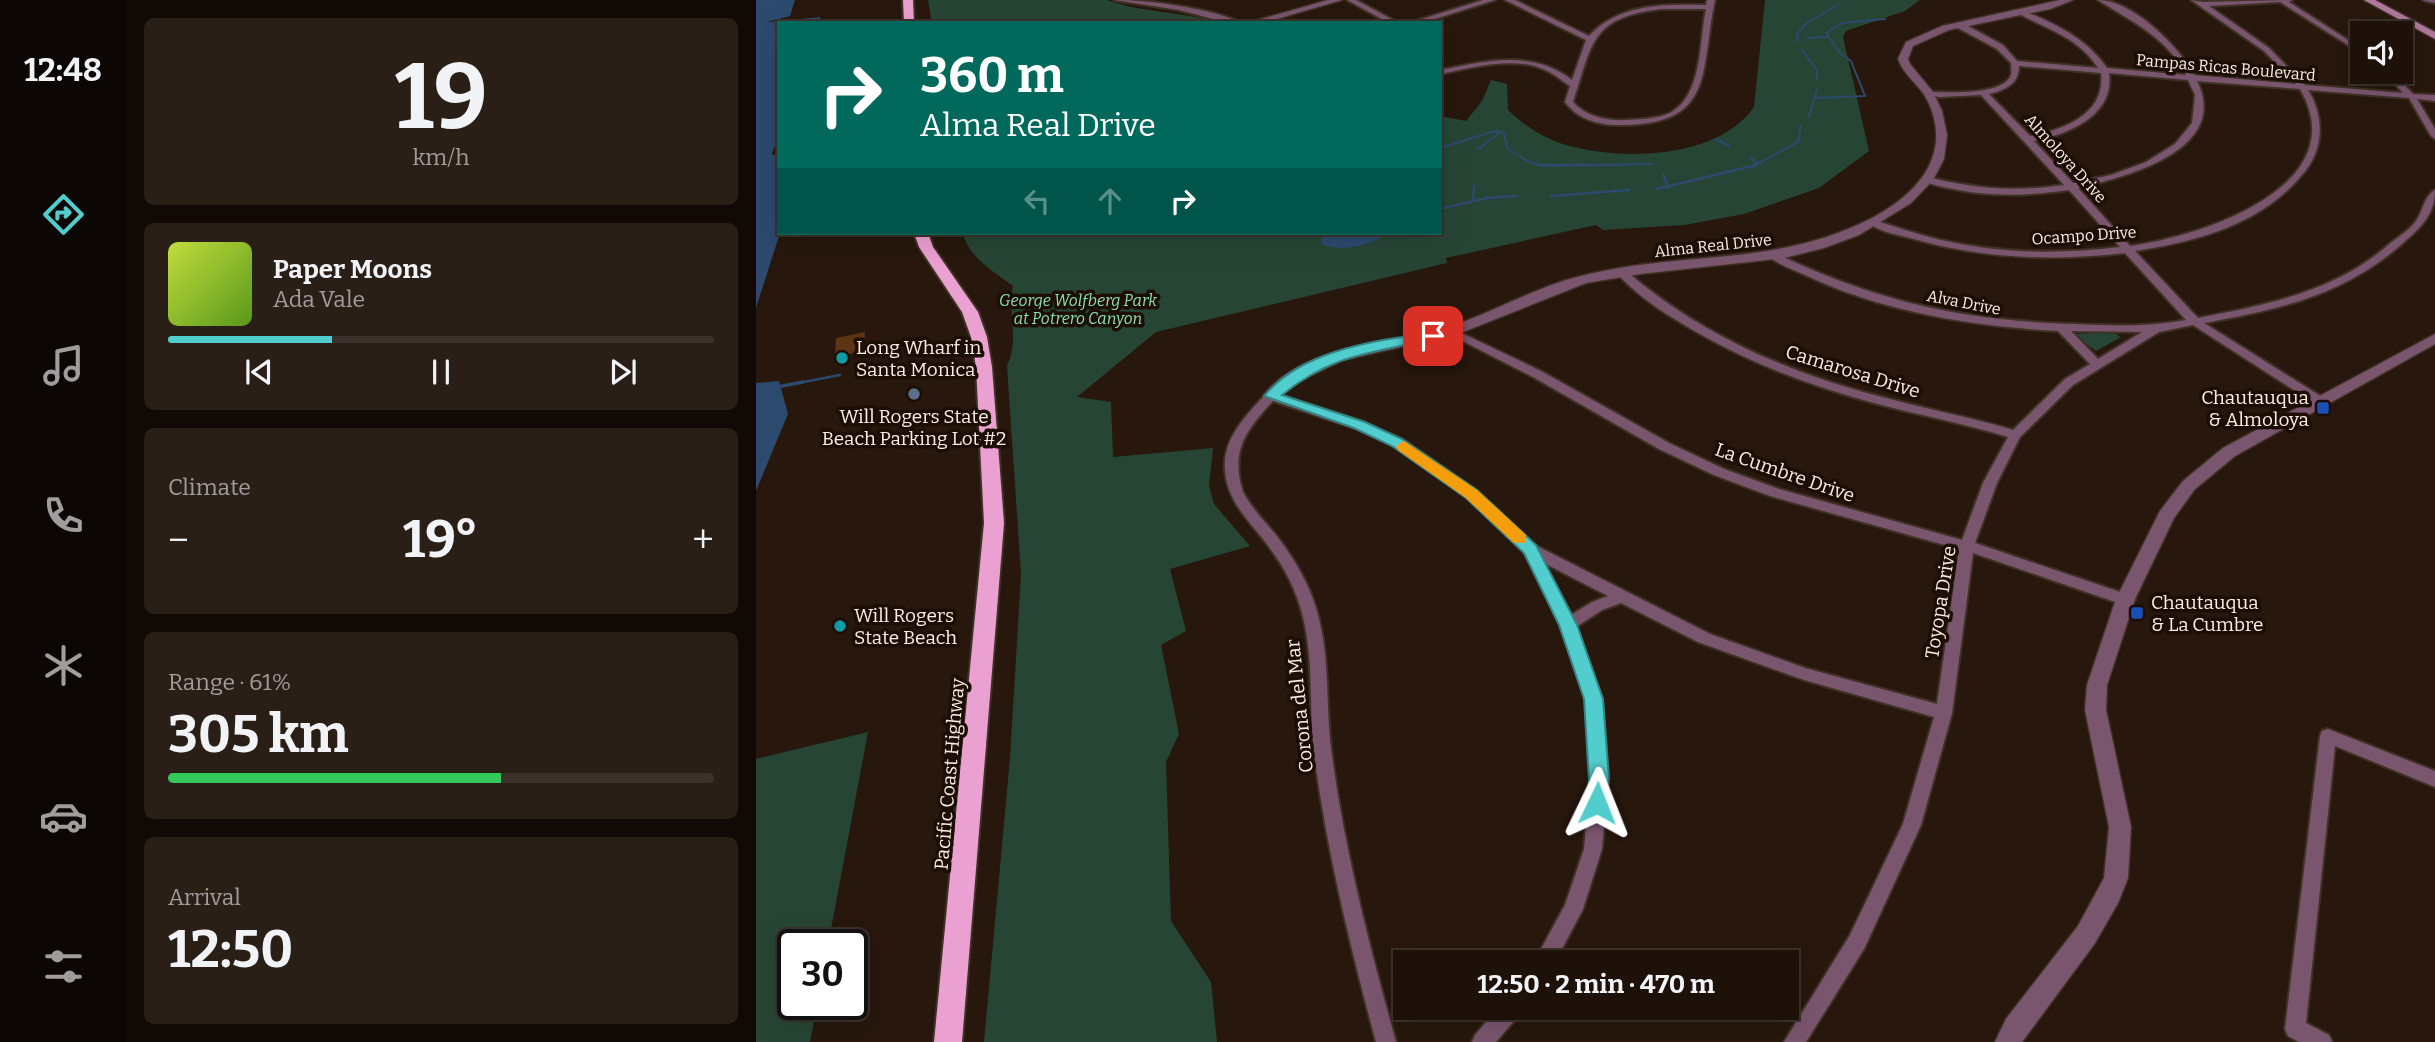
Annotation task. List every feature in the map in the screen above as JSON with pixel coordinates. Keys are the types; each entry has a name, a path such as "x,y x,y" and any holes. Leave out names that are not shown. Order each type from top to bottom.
{"highway":[{"path":"908,0 909,21"},
{"name":"Pacific Coast Highway","path":"922,235 926,247 970,312 979,337 984,367 994,523 948,1042"}],"main road":[{"path":"2368,0 2435,36"}],"street":[{"path":"1118,0 1179,8 1230,21"},
{"path":"1259,21 1338,0"},
{"path":"1351,0 1391,21"},
{"path":"1420,21 1491,0"},
{"path":"1509,0 1566,25 1590,39"},
{"name":"Alma Real Drive","path":"1271,396 1297,376 1332,357 1451,332 1560,286 1620,272 1717,265 1775,257 1835,239 1873,223 1897,208 1927,180 1942,147 1941,131 1929,94 1905,67 1903,51 1920,37 2069,0"},
{"path":"1927,180 1990,193 2071,188 2096,183 2144,166 2180,144 2193,129 2201,111 2196,82 2180,56 2168,45 2116,6 2102,0"},
{"path":"2281,0 2350,44"},
{"path":"2198,2 2297,0"},
{"path":"2427,0 2435,1"},
{"path":"1179,8 1196,2"},
{"name":"Ocampo Drive","path":"1873,223 1924,240 1990,252 2042,255 2127,249 2209,230 2251,212 2282,192 2300,175 2313,152 2318,128 2304,91 2270,53 2198,2"},
{"path":"1566,25 1599,26 1641,10 1710,4 1693,96 1673,116 1632,124 1588,117 1578,112 1569,102 1572,84 1590,39 1599,26"},
{"path":"2024,13 2083,45 2105,74 2106,93 2095,110 2066,129 2028,139"},
{"path":"1929,94 1984,94 2007,83 2015,66 2000,47 1961,26"},
{"path":"1442,72 1494,61 1548,66 1583,59"},
{"path":"1548,66 1572,84"},
{"name":"Pampas Ricas Boulevard","path":"2015,66 2414,100 2435,105"},
{"path":"2399,84 2414,100 2435,136"},
{"name":"Almoloya Drive","path":"1984,94 2196,323 2318,400"},
{"name":"Pampas Ricas Boulevard","path":"2414,100 2435,98"},
{"name":"Toyopa Drive","path":"1794,1042 1857,942 1912,825 1944,713 1967,546 1990,482 2015,435 2069,382 2156,329 2273,307 2313,294 2375,261 2427,225 2435,193"},
{"name":"Alva Drive","path":"1775,257 1827,282 1877,300 1983,322 2062,330 2156,329"},
{"name":"Camarosa Drive","path":"1620,272 1688,323 1763,360 1861,395 2015,435"},
{"path":"2062,330 2097,365"},
{"name":"La Cumbre Drive","path":"1451,332 1537,373 1664,446 1719,472 1837,513 1967,546 2127,600"},
{"path":"2008,1042 2015,1028 2102,909 2116,878 2120,844 2117,804 2095,704 2102,664 2127,600 2160,528 2177,499 2201,473 2229,452 2318,400 2435,338"},
{"path":"1271,396 1359,425 1397,442 1472,494 1530,549 1704,638 1804,674 1944,713"},
{"name":"Corona del Mar","path":"1271,396 1246,424 1234,447 1231,466 1243,508 1260,526 1295,575 1310,612 1322,756 1351,916 1386,1042"},
{"path":"1530,549 1568,625 1594,699 1599,779 1593,849 1573,909 1551,950"},
{"path":"1568,625 1597,606 1620,597"},
{"path":"2322,1042 2295,1029 2328,736 2435,779"},
{"path":"1482,1042 1502,1020"}],"green space":[{"path":"928,0 1107,0 1211,21 932,21"},
{"name":"George Wolfberg Park at Potrero Canyon","path":"1765,0 1920,0 1905,11 1846,31 1843,37 1869,151 1819,188 1744,214 1684,225 1603,230 1596,225 1446,258 1447,263 1156,332 1077,397 1111,402 1113,457 1213,448 1209,486 1214,504 1250,546 1170,569 1186,631 1161,645 1179,734 1166,762 1171,921 1211,982 1217,1042 984,1042 1010,758 1021,574 1007,366 1013,346 1013,286 976,257 964,235 1442,235 1442,116 1466,121 1482,101 1491,80 1507,84 1508,110 1532,129 1558,143 1600,152 1648,153 1697,145 1739,124 1754,107"},
{"path":"2112,332 2121,337 2096,351 2076,337 2076,334"},
{"path":"868,732 831,929 777,929 777,1020 814,1020 810,1042 756,1042 756,759"}],"water":[{"path":"756,0 795,0 790,16 767,22 777,21 777,140 772,154 777,156 777,235 779,235 756,308"},
{"path":"821,17 820,21 778,21"},
{"path":"1385,235 1348,248 1321,244 1322,236"},
{"path":"779,381 788,414 756,491 756,383"}],"building":[{"path":"865,332 864,351 835,357 836,338"}],"waterway":[{"path":"1798,41 1797,34 1807,23 1839,4"},
{"path":"1816,98 1865,96 1851,61 1840,53 1826,33 1842,23 1885,19"},
{"path":"1807,38 1827,37"},
{"path":"1802,50 1817,70 1817,79"},
{"path":"1809,117 1817,89"},
{"path":"1758,164 1798,142 1801,126"},
{"path":"1442,147 1495,131 1504,133 1507,148 1527,161 1540,165"},
{"path":"1477,150 1499,133"},
{"path":"1716,139 1729,146"},
{"path":"1750,157 1758,164"},
{"path":"1598,165 1652,164"},
{"path":"1540,165 1598,165"},
{"path":"1540,165 1598,165"},
{"path":"1598,165 1609,165"},
{"path":"1667,186 1755,165"},
{"path":"1663,174 1667,186"},
{"path":"1473,200 1474,186"},
{"path":"1657,189 1667,186"},
{"path":"1551,196 1629,190"},
{"path":"1442,209 1487,198 1516,196"},
{"path":"793,384 840,375"},
{"path":"777,387 803,382"}],"slow traffic":[{"path":"1404,446 1429,461 1472,494 1520,539"}],"place":[{"name":"Long Wharf in Santa Monica","path":"842,358"},
{"name":"Will Rogers State Beach Parking Lot #2","path":"914,394"},
{"name":"Chautauqua & Almoloya","path":"2323,408"},
{"name":"Chautauqua & La Cumbre","path":"2137,613"},
{"name":"Will Rogers State Beach","path":"840,626"}],"route":[{"path":"1433,336 1379,345 1332,357 1297,376 1271,396 1359,425 1397,442 1429,461 1472,494 1530,549 1568,625 1594,699 1599,779 1597,803"}]}
